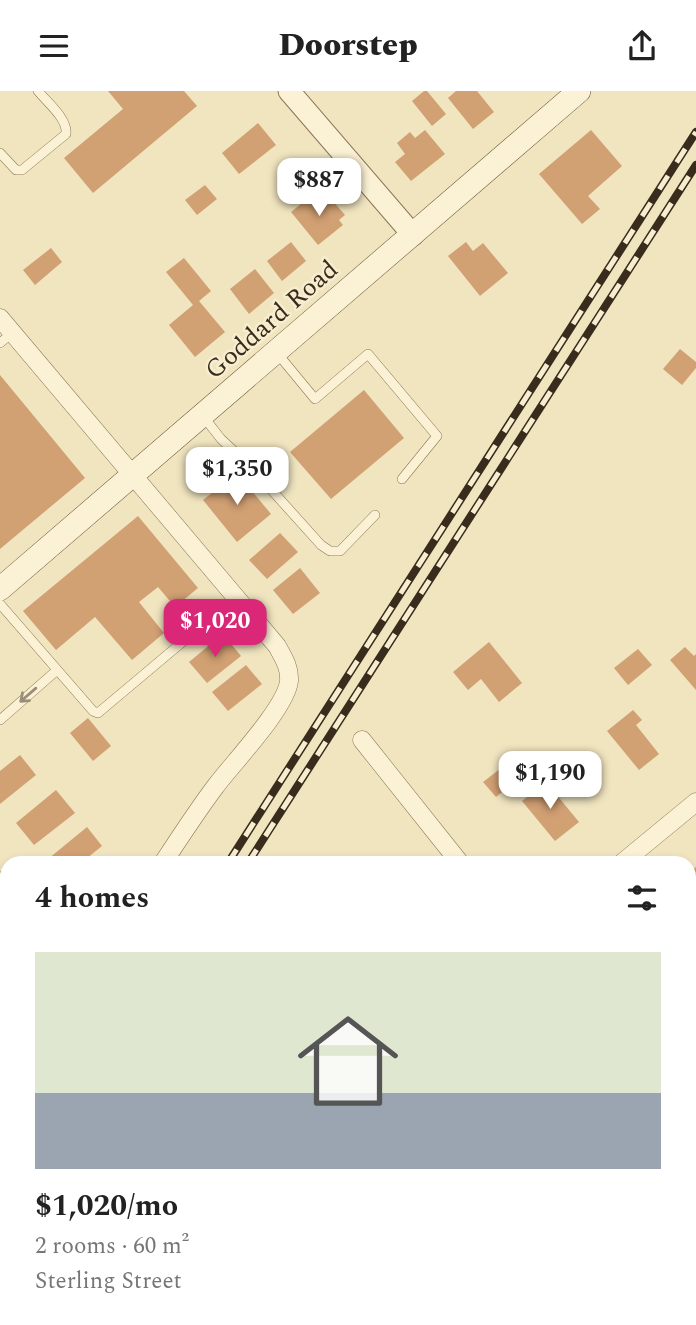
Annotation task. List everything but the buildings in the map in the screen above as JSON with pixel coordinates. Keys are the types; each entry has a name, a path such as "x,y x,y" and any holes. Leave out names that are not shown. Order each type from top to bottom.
{"main road":[{"name":"Goddard Road","path":"0,589 579,91"}],"street":[{"path":"289,91 413,235"},
{"path":"0,318 6,338 134,476 277,646 288,667 289,683 283,697 168,856"},
{"path":"362,740 454,856"},
{"path":"630,856 696,802"}],"lane":[{"path":"0,153 16,170 22,170 66,134 65,122 38,91"},
{"path":"276,352 315,399 368,354 437,436 402,479"},
{"path":"203,416 221,439 250,466 321,545 330,551 340,551 375,515"},
{"path":"0,604 56,671 93,711 98,713 236,597"},
{"path":"0,720 56,671"}],"railway":[{"path":"232,856 696,132"},
{"path":"252,856 696,165"}]}
